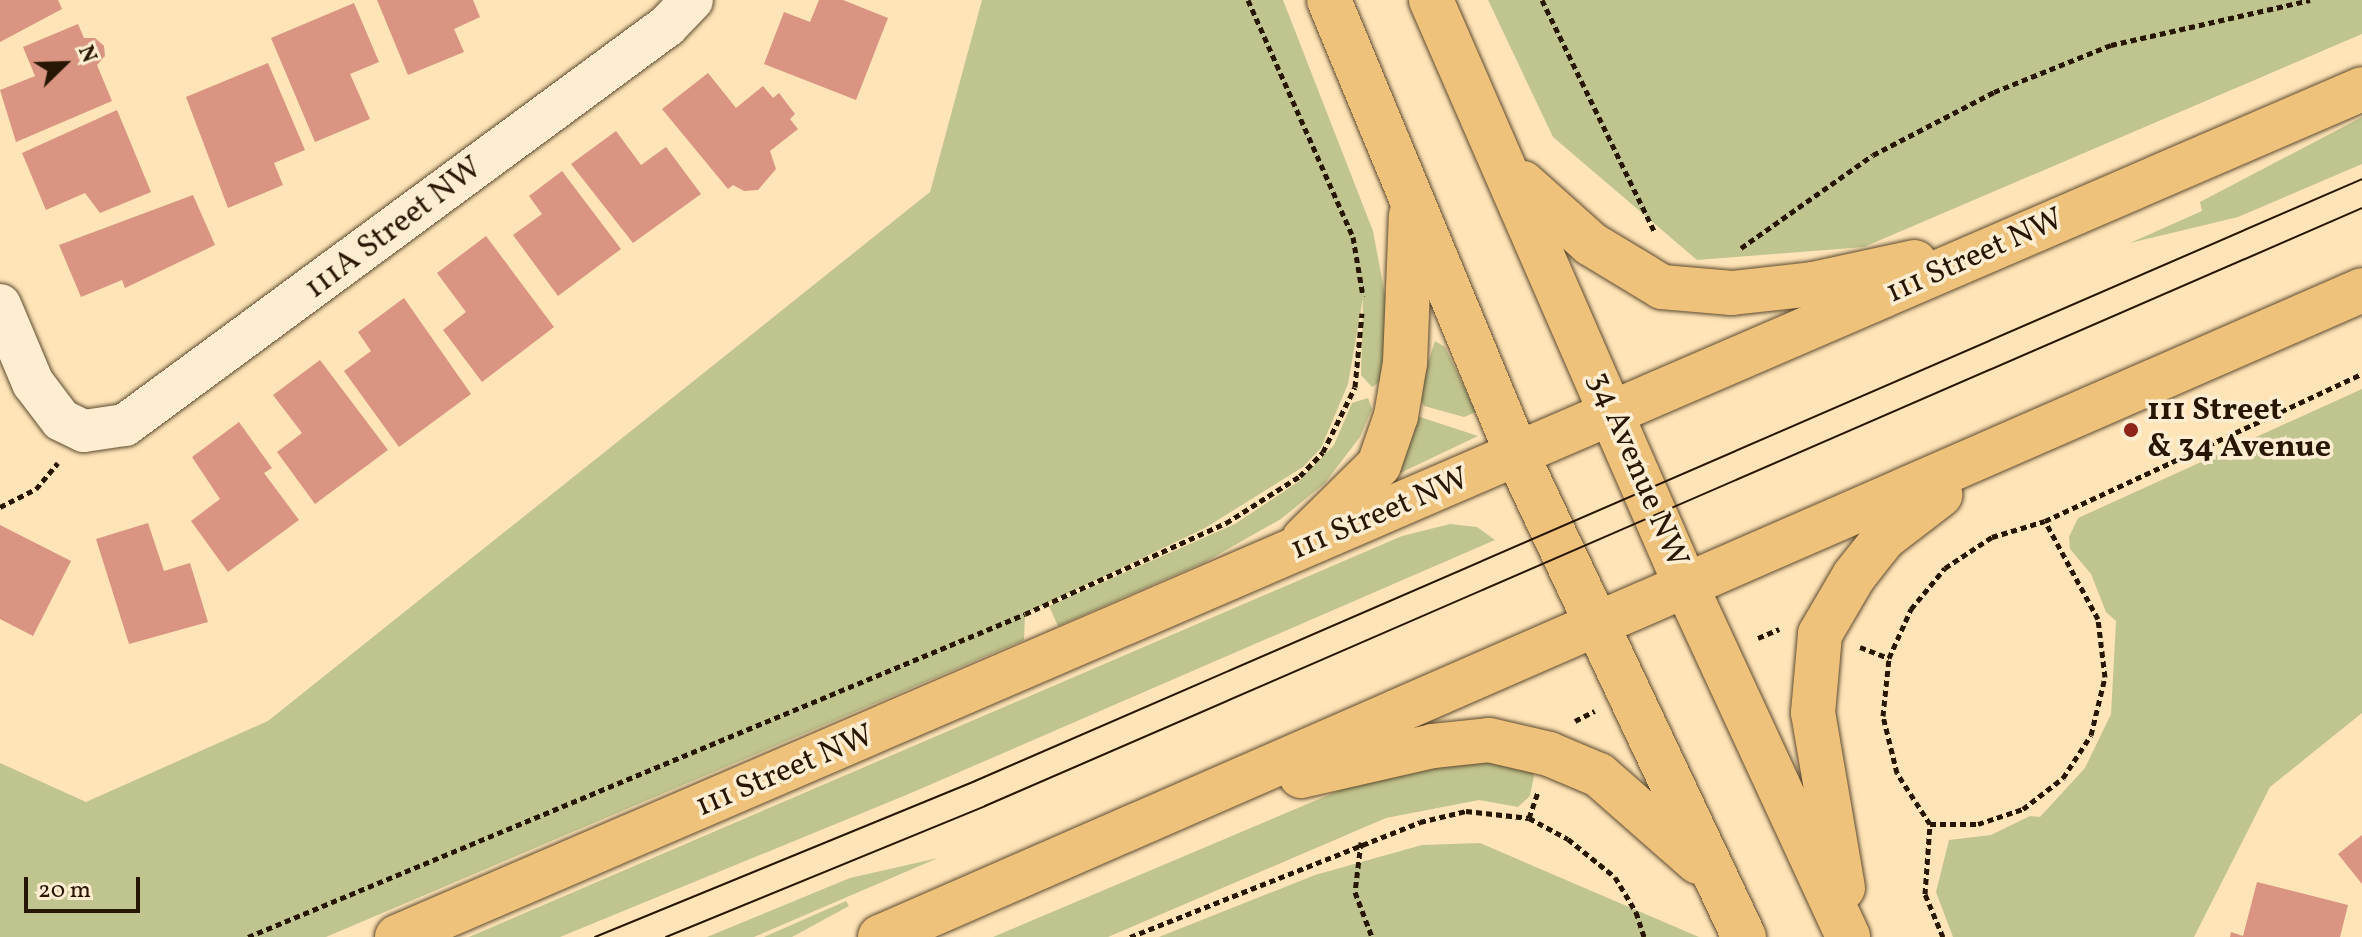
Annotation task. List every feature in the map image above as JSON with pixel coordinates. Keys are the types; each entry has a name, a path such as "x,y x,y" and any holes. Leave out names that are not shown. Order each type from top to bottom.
{"main road":[{"path":"1329,0 1518,457 1599,626 1710,873 1744,937"},
{"name":"34 Avenue NW","path":"1431,0 1508,167 1687,588 1850,937"},
{"name":"111 Street NW","path":"397,937 1518,457 2362,89"},
{"path":"1508,167 1591,244 1662,287 1732,293 1813,284 2008,242"},
{"path":"1288,554 1379,465 1396,416 1405,363 1411,204"},
{"path":"880,937 1130,826 1687,588 2362,290"},
{"path":"1850,937 1818,767 1813,713 1820,634 1854,576 1912,513 2039,434"},
{"path":"1130,826 1339,765 1489,740 1549,754 1599,775 1710,873"}],"street":[{"name":"111A Street NW","path":"84,431 106,432 146,413 667,26 692,0"},
{"path":"0,305 40,393 61,420 84,431"}],"path":[{"path":"248,937 1025,614 1226,523 1277,493 1323,452 1355,387 1364,298 1353,237 1248,0"},
{"path":"1542,0 1662,245"},
{"path":"1735,253 1873,155 1994,92 2111,45 2310,0"},
{"path":"1943,937 1925,894 1930,824 1911,800 1888,745 1884,687 1889,658 1911,609 1945,568 1992,537 2045,521 2362,374"},
{"path":"0,507 36,489 84,431"},
{"path":"1930,824 1978,824 2023,809 2063,778 2091,735 2105,677 2098,619 2045,521"},
{"path":"1758,638 1791,623"},
{"path":"1849,643 1889,658"},
{"path":"1529,818 1541,781"},
{"path":"1130,937 1361,842 1466,811 1529,818 1568,839 1615,877 1632,903 1644,937"},
{"path":"1361,842 1355,892 1372,937"}],"green space":[{"path":"982,0 1283,0 1373,231 1386,301 1382,380 1372,387 1361,375 1363,298 1348,384 1321,448 1303,467 1205,528 1025,614 1024,640 326,937 0,937 0,763 86,802 268,721 930,192"},
{"path":"1488,0 2362,0 2362,34 1864,247 1697,260 1553,137"},
{"path":"2362,117 2362,164 2238,217 2130,243 2202,211 2200,202"},
{"path":"1435,341 1445,347 1476,412 1464,417 1424,406 1418,393"},
{"path":"2362,389 2362,713 2270,787 2194,937 1953,937 1936,892 1949,840 1991,835 2030,816 2040,817 2085,768 2111,714 2116,621 2106,612 2091,574 2070,549 2069,537 2078,518"},
{"path":"1368,398 1372,409 1360,437 1324,484 1281,519 1205,562 1058,626 1049,606 1235,524 1298,482 1334,445 1352,403"},
{"path":"1420,417 1478,436 1396,475 1410,421"},
{"path":"1450,524 1477,527 1495,540 911,793 560,937 469,937 1402,536"},
{"path":"1454,759 1529,766 1534,776 1530,796 1518,807 1479,800 1386,818 1108,937 993,937 1357,783"},
{"path":"1480,843 1699,937 1159,937 1315,875 1422,845"},
{"path":"938,858 754,937 707,937 850,878"},
{"path":"846,901 849,906 792,937 764,937"}],"building":[{"path":"0,0 58,0 62,9 0,42"},
{"path":"377,0 473,0 480,17 454,29 464,52 408,75"},
{"path":"819,0 843,0 888,18 856,100 764,64 784,12 810,22"},
{"path":"354,3 379,62 350,74 370,119 315,142 271,38"},
{"path":"78,24 84,38 95,38 104,46 105,56 97,65 112,101 16,142 0,90 35,76 23,47"},
{"path":"268,63 305,150 274,163 283,185 228,208 186,97"},
{"path":"708,73 736,108 763,86 773,98 779,93 795,114 790,119 798,129 770,151 776,169 758,190 744,191 733,185 728,189 662,109"},
{"path":"117,110 151,192 100,213 85,193 46,210 22,153"},
{"path":"616,131 641,165 666,147 701,194 633,243 571,164"},
{"path":"562,171 621,249 558,296 513,235 542,214 529,196"},
{"path":"193,195 215,245 125,288 122,280 81,297 59,245"},
{"path":"486,236 554,327 482,382 443,330 466,312 437,273"},
{"path":"404,298 471,394 399,447 344,371 371,351 358,332"},
{"path":"320,360 388,450 315,504 277,452 302,433 273,395"},
{"path":"239,422 272,468 264,473 299,520 228,572 191,521 220,499 192,457"},
{"path":"148,523 164,571 190,563 208,622 129,644 96,539"},
{"path":"0,525 71,561 33,636 0,619"},
{"path":"2362,835 2362,884 2338,854"},
{"path":"2257,882 2348,905 2340,937 2230,937 2231,932 2243,936"}],"tram line":[{"path":"595,937 975,781 2362,179"},
{"path":"666,937 985,806 2362,208"}],"place":[{"name":"111 Street & 34 Avenue","path":"2131,430"}]}
